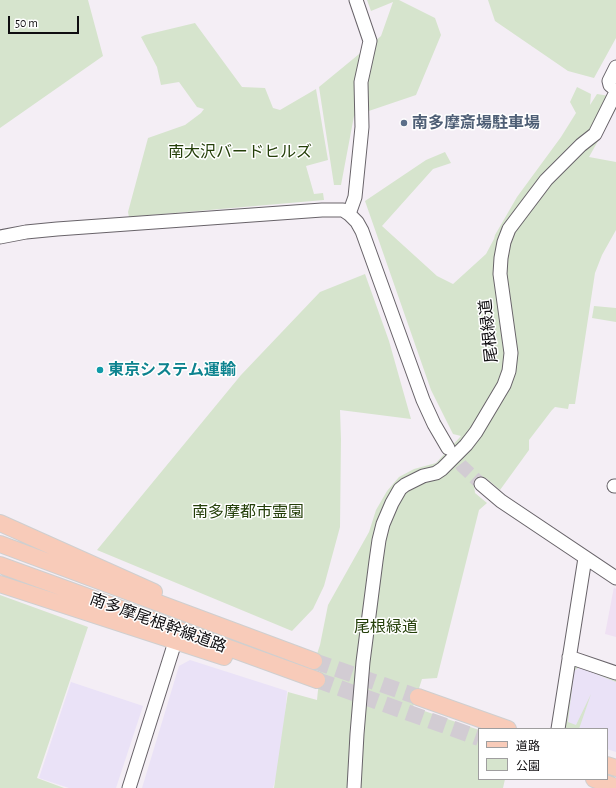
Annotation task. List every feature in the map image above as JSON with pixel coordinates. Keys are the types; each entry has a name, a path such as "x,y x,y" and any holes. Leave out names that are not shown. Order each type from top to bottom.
{"main road":[{"path":"0,523 278,648"},
{"name":"南多摩尾根幹線道路","path":"0,544 314,662"},
{"name":"南多摩尾根幹線道路","path":"0,565 317,680 219,656 175,642"},
{"path":"0,584 175,642"},
{"path":"418,697 505,728"},
{"path":"597,780 616,787"}],"street":[{"path":"349,214 355,197 362,127 361,82 370,41 356,0"},
{"path":"615,93 609,81 616,66"},
{"name":"尾根緑道","path":"354,788 363,662 376,554 383,524 400,489 423,476 436,473 466,446 504,385 509,371 511,353 500,274 504,242 509,229 546,180 595,134 615,93"},
{"path":"0,237 50,229 334,209 343,210 357,222 362,230 423,400 434,424 448,448"},
{"path":"481,484 501,501 616,578"},
{"path":"558,728 585,558"},
{"path":"129,788 175,642"},
{"path":"569,657 616,673"}],"shaded area":[{"path":"614,587 616,589 616,637 605,634"},
{"path":"190,660 287,691 282,757 273,788 142,788 179,666"},
{"path":"578,664 616,677 616,752 608,749 608,728 563,728 572,667"},
{"path":"71,682 143,706 116,788 69,788 39,778"}],"green space":[{"path":"0,0 88,0 103,56 0,128"},
{"path":"367,0 399,0 435,18 441,35 416,95 354,116 341,185 334,185 319,87 381,36 393,2 371,11"},
{"path":"488,0 616,0 616,38 594,78 568,71 495,21"},
{"name":"南大沢バードヒルズ","path":"195,23 242,87 265,88 273,108 280,110 316,89 328,160 306,166 314,194 323,193 324,200 129,217 128,212 148,138 185,125 204,109 197,107 179,82 161,85 157,67 141,37"},
{"name":"尾根緑道","path":"577,87 591,94 590,105 597,94 616,97 616,109 589,157 616,162 616,230 602,255 595,273 575,404 569,404 568,409 555,407 552,410 529,440 529,450 500,490 486,478 480,478 474,485 475,493 487,503 479,510 437,678 422,679 413,707 478,730 478,780 505,780 503,788 274,788 288,692 317,700 320,671 312,669 320,645 328,605 369,532 376,510 387,491 399,477 414,469 436,463 461,436 453,434 431,390 365,201 426,160 445,152 451,163 433,169 382,226 437,276 453,284 486,254 517,197 561,137 576,113 570,102"},
{"name":"南多摩都市霊園","path":"365,274 389,341 411,419 340,410 340,527 324,586 313,609 292,631 97,550 241,375 320,292"},
{"path":"594,306 616,308 616,322 592,318"},
{"path":"0,595 88,627 37,778 64,788 0,788"},
{"path":"578,664 616,677 616,682 579,667 574,671 568,722 576,725 591,694 579,728 563,728 572,667"}],"tunnel":[{"path":"449,449 462,466 481,484"},
{"path":"314,661 418,697"},
{"path":"317,680 478,738"}],"place":[{"name":"南多摩斎場駐車場","path":"404,123"},
{"name":"東京システム運輸","path":"100,370"}]}
